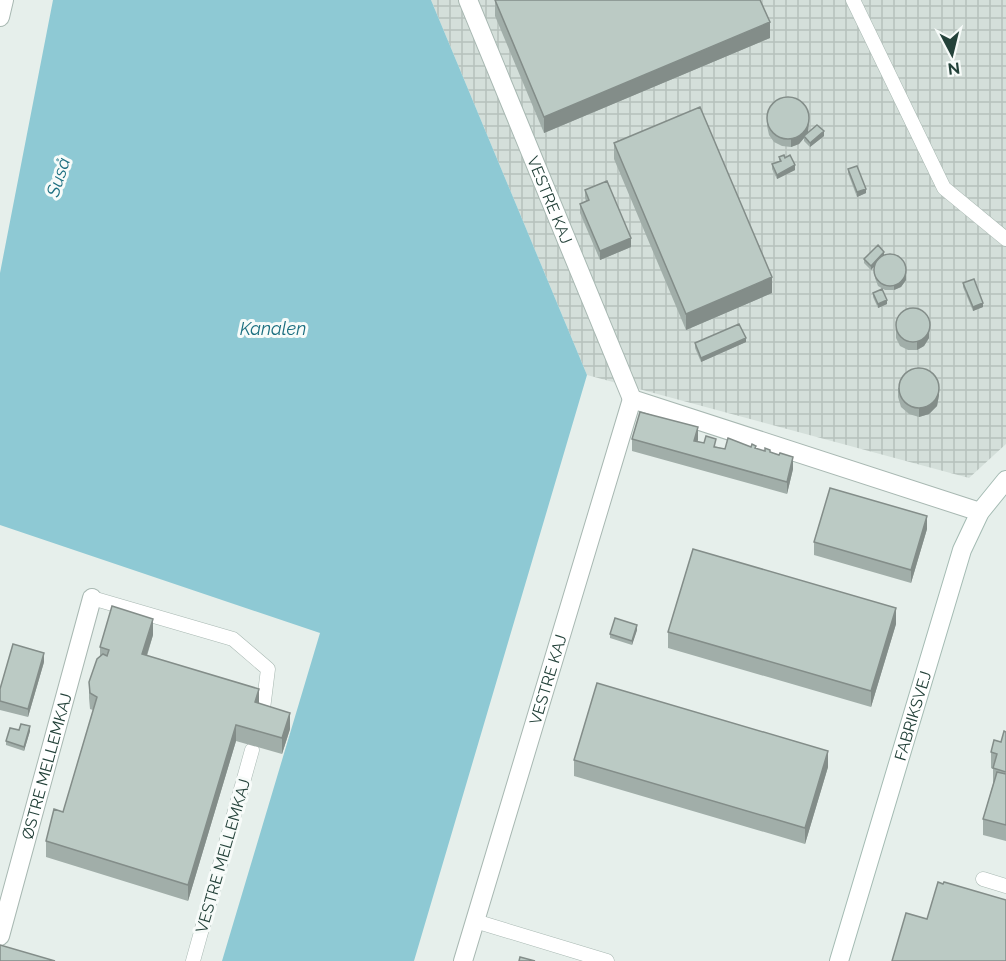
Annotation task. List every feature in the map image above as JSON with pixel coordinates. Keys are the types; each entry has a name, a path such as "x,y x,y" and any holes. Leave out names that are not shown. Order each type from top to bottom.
{"street":[{"path":"0,17 3,0"},
{"name":"VESTRE KAJ","path":"463,961 632,399 468,0"},
{"path":"632,399 980,512"},
{"name":"FABRIKSVEJ","path":"839,961 962,550 980,512 1006,480"},
{"name":"ØSTRE MELLEMKAJ","path":"0,936 92,598"}],"lane":[{"path":"853,0 944,188 1006,239"},
{"path":"92,598 233,639 268,669 262,717"},
{"name":"VESTRE MELLEMKAJ","path":"193,961 252,750"},
{"path":"983,879 1006,886"},
{"path":"475,921 608,961"}],"shaded area":[{"path":"431,0 1006,0 1006,444 969,478 587,375"}],"water":[{"name":"Kanalen","path":"53,0 431,0 587,375 414,961 222,961 320,633 0,525 0,273"}],"building":[{"path":"495,0 760,0 770,22 544,117"},
{"path":"788,97 803,103 809,118 803,133 788,139 773,133 767,118 773,103"},
{"path":"700,107 772,277 686,314 614,143"},
{"path":"817,125 824,131 810,143 804,136"},
{"path":"784,155 785,158 790,155 795,165 777,175 772,164 781,161 779,157"},
{"path":"857,166 866,189 857,192 848,169"},
{"path":"607,181 631,238 600,251 580,204 589,200 585,190"},
{"path":"878,245 884,252 871,266 864,259"},
{"path":"890,254 901,259 906,270 901,281 890,286 879,281 874,270 879,259"},
{"path":"974,279 983,303 973,307 963,283"},
{"path":"882,289 887,300 878,304 873,293"},
{"path":"913,308 925,313 930,325 925,337 913,342 901,337 896,325 901,313"},
{"path":"739,324 746,338 701,358 695,343"},
{"path":"919,368 927,369 933,374 938,380 938,396 933,402 927,407 919,408 911,407 905,402 900,396 899,388 900,380 905,374 911,369"},
{"path":"640,412 698,427 694,441 704,443 706,436 716,439 714,447 725,449 728,438 751,447 752,444 756,446 755,448 765,451 765,448 779,455 780,453 793,457 787,482 632,439"},
{"path":"830,488 927,516 911,570 814,542"},
{"path":"693,549 896,608 871,691 668,632"},
{"path":"112,606 153,619 142,654 259,689 255,702 290,713 282,738 236,725 188,885 46,841 54,809 63,812 97,697 90,693 89,682 97,659 103,654 107,656 109,650 100,647"},
{"path":"615,618 637,625 632,641 610,634"},
{"path":"13,644 44,653 28,709 0,701 0,689"},
{"path":"597,683 828,751 805,828 574,760"},
{"path":"21,724 30,726 24,747 6,741 10,728 19,730"},
{"path":"1004,731 1006,732 1006,772 993,768 997,754 991,752 994,740 1001,742"},
{"path":"997,772 1006,774 1006,825 983,819"},
{"path":"938,882 1006,900 1006,961 892,961 906,913 927,919"},
{"path":"0,945 55,961 0,961"},
{"path":"520,957 535,961 519,961"}],"water label":[{"name":"Suså","path":"58,177"}]}
